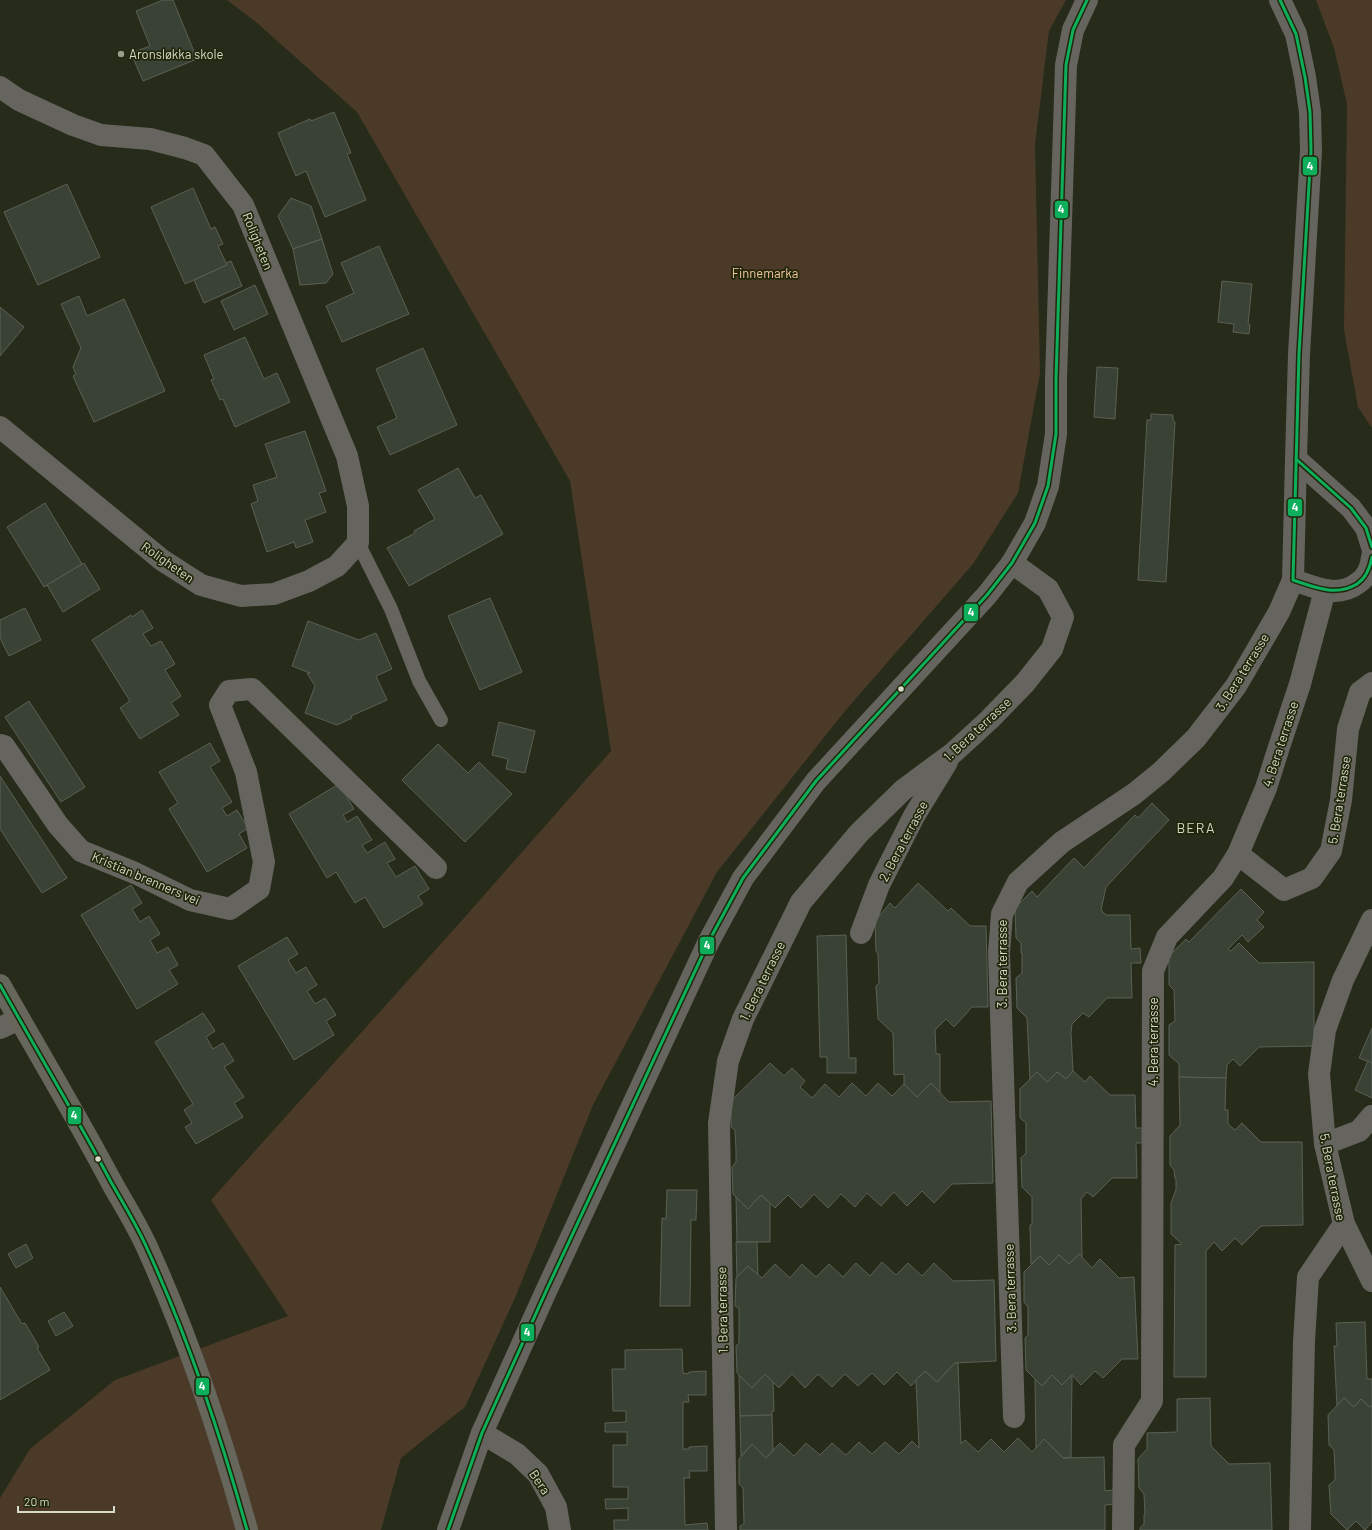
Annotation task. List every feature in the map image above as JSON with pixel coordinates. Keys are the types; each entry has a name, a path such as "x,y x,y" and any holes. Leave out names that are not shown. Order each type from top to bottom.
{"main road":[{"path":"0,985 87,1136 150,1253 185,1339 225,1455 247,1530"}],"street":[{"path":"448,1530 482,1433 547,1289 709,941 743,878 816,781 987,595 1012,563 1035,523 1048,486 1056,434 1056,379 1066,65 1073,30 1087,0"},
{"path":"1280,0 1296,34 1305,77 1310,112 1311,151 1299,354 1293,580 1325,590 1338,592 1350,589 1362,581 1371,567 1372,557"},
{"name":"Roligheten","path":"0,87 19,100 72,125 101,135 150,139 185,148 204,155 238,198 246,212 347,456 358,506 358,543 338,566 309,581 274,594 241,596 201,585 162,560 0,427"},
{"path":"1296,459 1351,508 1366,528 1372,547"},
{"name":"1. Bera terrasse","path":"726,1530 719,1123 728,1061 743,1019 801,902 859,833 903,790 953,753 989,720 1025,683 1052,649 1063,617 1048,589 1012,563"},
{"name":"3. Bera terrasse","path":"1014,1417 999,952 1002,914 1018,882 1057,847 1134,794 1161,772 1196,738 1236,686 1279,612 1293,580"},
{"name":"4. Bera terrasse","path":"1123,1530 1124,1445 1152,1401 1153,970 1167,937 1223,878 1238,854 1266,788 1300,684 1325,590"},
{"name":"5. Bera terrasse","path":"1238,854 1284,890 1312,878 1331,851 1341,800 1348,729 1360,692 1372,684"},
{"name":"Kristian brenners vei","path":"0,745 4,746 58,825 81,851 135,873 190,900 230,909 259,889 264,862 246,772 220,705 229,691 252,689 436,868"},
{"name":"2. Bera terrasse","path":"861,933 883,878 914,816 953,753"},
{"name":"5. Bera terrasse","path":"1300,1530 1304,1341 1308,1278 1344,1224 1325,1144 1319,1074 1325,1030 1343,980 1372,920"},
{"path":"0,1028 19,1019"},
{"path":"1325,1144 1358,1131 1372,1116"},
{"path":"1344,1224 1372,1281"},
{"name":"Bera","path":"482,1433 517,1454 538,1474 556,1507 560,1530"}],"lane":[{"name":"Roligheten","path":"358,543 391,609 419,681 441,720"}],"green space":[{"name":"Finnemarka","path":"227,0 1066,0 1049,31 1035,144 1040,373 1018,493 973,564 845,711 717,872 593,1105 515,1298 465,1407 401,1458 381,1530 0,1530 0,1498 30,1449 115,1380 288,1316 211,1200 464,918 611,751 570,481 357,112 256,22"},
{"path":"1316,0 1372,0 1372,428 1358,407 1344,330 1347,104 1334,48"}],"building":[{"path":"163,0 173,0 197,59 143,81 131,53 150,46 136,11"},
{"path":"334,112 351,153 347,154 366,200 325,217 306,171 296,176 278,133 310,119 311,121"},
{"path":"67,184 100,257 38,285 4,212"},
{"path":"193,188 211,229 215,227 223,244 218,246 227,265 185,284 151,207"},
{"path":"291,198 311,206 322,239 293,249 278,216"},
{"path":"322,239 333,274 326,283 300,285 293,249"},
{"path":"379,246 409,314 342,342 326,306 354,293 341,263"},
{"path":"231,261 242,286 204,303 194,280 227,265 226,263"},
{"path":"1222,281 1252,284 1248,324 1250,325 1249,334 1233,332 1234,324 1218,322"},
{"path":"255,285 268,314 234,330 221,301"},
{"path":"79,296 87,316 124,299 165,391 94,422 73,376 76,374 73,367 81,348 61,304"},
{"path":"0,307 24,327 0,356"},
{"path":"245,337 264,379 277,373 290,402 235,427 223,399 220,400 211,380 214,379 204,355"},
{"path":"423,348 457,425 390,455 377,427 397,418 376,369"},
{"path":"1097,367 1118,368 1115,419 1094,417"},
{"path":"1151,414 1173,415 1173,421 1175,422 1166,582 1138,580 1147,420 1151,420"},
{"path":"305,431 326,491 319,493 326,512 305,520 313,542 296,548 294,542 267,552 251,504 258,501 253,485 277,477 265,444"},
{"path":"458,468 475,498 481,495 503,534 409,586 387,548 415,533 414,531 435,519 418,490"},
{"path":"45,503 82,564 44,587 7,527"},
{"path":"84,563 100,589 63,612 47,585"},
{"path":"490,598 522,672 480,690 448,616"},
{"path":"25,608 41,640 9,656 0,638 0,620"},
{"path":"142,610 153,628 143,634 151,646 161,641 175,664 165,670 181,696 171,703 179,715 140,739 120,708 130,701 92,640 131,615 132,617"},
{"path":"308,621 359,640 376,633 392,669 376,676 387,700 351,716 352,718 337,725 305,713 315,686 307,673 310,673 292,666"},
{"path":"29,701 85,787 61,802 5,717"},
{"path":"499,722 535,731 525,773 506,769 508,759 492,755"},
{"path":"210,743 220,761 210,767 232,802 222,808 227,816 237,810 248,828 239,834 247,848 207,872 169,809 178,803 159,772"},
{"path":"438,744 468,773 479,762 512,794 465,842 402,780"},
{"path":"0,776 67,878 42,893 0,829"},
{"path":"339,784 354,809 343,815 347,822 357,816 372,840 362,845 367,853 385,842 395,859 387,863 396,877 415,866 429,889 418,896 423,904 384,928 365,897 355,903 336,872 327,878 289,814"},
{"path":"1152,803 1169,820 1106,887 1101,910 1106,915 1130,915 1131,949 1140,948 1141,963 1131,963 1132,998 1107,998 1089,1017 1083,1013 1072,1024 1073,1071 1066,1079 1057,1072 1047,1082 1037,1072 1030,1079 1027,1018 1017,1008 1016,978 1022,973 1022,953 1021,943 1016,938 1015,908 1032,891 1037,897 1074,858 1084,868 1135,815 1138,818"},
{"path":"918,883 948,911 951,908 970,926 986,926 988,1007 972,1007 954,1027 946,1019 935,1030 936,1054 940,1054 940,1093 931,1083 917,1097 904,1084 904,1074 894,1075 893,1033 878,1019 876,986 879,983 875,921 890,903 895,908"},
{"path":"131,885 142,903 132,909 140,922 149,916 160,934 150,940 157,953 168,947 178,965 169,970 178,984 137,1009 81,915"},
{"path":"1241,889 1264,912 1257,920 1264,927 1248,942 1242,935 1228,949 1231,951 1239,943 1259,963 1314,962 1314,1046 1259,1047 1240,1066 1233,1059 1227,1065 1226,1078 1179,1077 1179,1064 1169,1055 1169,1025 1175,1021 1174,990 1169,985 1169,956 1186,939 1189,942"},
{"path":"846,935 849,1058 856,1058 856,1073 827,1073 827,1057 820,1057 817,936"},
{"path":"287,937 298,954 288,960 296,973 306,967 317,985 307,991 315,1004 325,998 336,1015 326,1021 334,1035 294,1060 238,966"},
{"path":"203,1013 215,1031 206,1037 213,1049 223,1043 234,1061 224,1067 244,1097 234,1103 243,1117 196,1144 185,1127 192,1123 184,1110 193,1104 155,1042"},
{"path":"1372,1028 1372,1063 1359,1058"},
{"path":"1368,1061 1372,1063 1372,1098 1355,1090"},
{"path":"770,1063 784,1076 792,1068 805,1081 800,1087 812,1098 825,1084 839,1097 852,1083 866,1096 878,1083 892,1096 904,1084 917,1097 931,1083 949,1102 991,1101 993,1183 952,1184 934,1203 922,1191 907,1206 894,1192 881,1206 867,1193 855,1207 841,1194 828,1208 814,1194 801,1208 788,1195 775,1208 761,1195 748,1209 733,1194 732,1167 736,1162 736,1151 735,1130 731,1127 731,1101"},
{"path":"1073,1071 1085,1082 1090,1076 1110,1095 1135,1095 1136,1128 1144,1128 1145,1143 1136,1143 1137,1178 1112,1178 1093,1197 1087,1192 1081,1199 1082,1258 1079,1254 1069,1264 1059,1255 1049,1265 1040,1256 1031,1264 1030,1225 1032,1225 1032,1197 1022,1187 1021,1158 1026,1153 1026,1123 1020,1118 1020,1089 1037,1072 1047,1082 1057,1072 1066,1079"},
{"path":"1179,1077 1226,1078 1225,1110 1228,1110 1228,1124 1235,1130 1242,1123 1261,1142 1302,1142 1303,1225 1261,1226 1242,1245 1235,1238 1222,1251 1214,1242 1206,1251 1206,1377 1174,1377 1175,1245 1182,1244 1171,1234 1171,1203 1176,1190 1176,1179 1174,1170 1170,1165 1170,1136 1180,1125"},
{"path":"667,1190 697,1190 696,1220 691,1220 690,1306 660,1306 662,1218 666,1219"},
{"path":"761,1195 770,1203 770,1242 737,1242 736,1197 748,1209"},
{"path":"736,1242 757,1242 758,1275 748,1266 737,1277"},
{"path":"26,1244 33,1258 16,1268 8,1254"},
{"path":"1079,1254 1092,1268 1100,1259 1119,1278 1134,1277 1138,1359 1122,1359 1103,1378 1095,1371 1081,1385 1072,1375 1062,1385 1052,1375 1042,1386 1026,1370 1025,1338 1028,1335 1028,1307 1024,1302 1024,1272 1040,1256 1049,1265 1059,1255 1069,1264"},
{"path":"882,1262 896,1275 908,1263 922,1276 934,1263 953,1281 994,1280 996,1361 955,1363 937,1382 925,1371 911,1386 897,1372 884,1385 872,1373 858,1386 845,1374 832,1387 818,1374 805,1388 792,1374 779,1388 765,1374 752,1388 737,1373 736,1346 739,1343 739,1308 735,1306 736,1278 748,1266 762,1278 775,1264 790,1278 802,1264 816,1277 829,1264 843,1277 856,1263 870,1276"},
{"path":"0,1287 22,1324 25,1323 50,1370 0,1400"},
{"path":"64,1312 73,1326 56,1336 48,1321"},
{"path":"1365,1322 1367,1379 1372,1379 1372,1406 1370,1407 1361,1399 1354,1407 1344,1398 1337,1407 1334,1346 1337,1346 1336,1323"},
{"path":"682,1349 683,1373 688,1374 689,1372 706,1371 706,1395 688,1395 689,1402 683,1402 683,1449 689,1449 689,1447 707,1446 707,1471 689,1471 690,1478 684,1478 685,1525 707,1523 708,1530 614,1530 614,1520 628,1520 628,1508 606,1509 605,1499 628,1499 628,1487 613,1487 613,1445 627,1445 627,1432 605,1432 605,1423 626,1422 626,1411 613,1411 612,1369 625,1369 625,1350"},
{"path":"955,1363 958,1363 961,1444 965,1440 978,1452 991,1439 1004,1452 1018,1438 1032,1452 1044,1439 1063,1458 1104,1457 1105,1491 1115,1490 1115,1504 1105,1505 1105,1530 740,1530 740,1526 744,1524 743,1488 739,1484 739,1459 752,1444 766,1458 780,1443 794,1456 806,1443 820,1455 832,1443 846,1455 859,1442 872,1454 885,1442 899,1454 912,1441 919,1448 916,1380 925,1371 937,1382"},
{"path":"765,1374 773,1382 774,1411 772,1411 772,1415 740,1416 739,1375 752,1388"},
{"path":"1052,1375 1062,1385 1072,1375 1071,1457 1063,1458 1044,1439 1036,1448 1035,1379 1042,1386"},
{"path":"1210,1398 1211,1446 1229,1464 1270,1463 1272,1530 1140,1530 1144,1524 1145,1515 1144,1494 1139,1488 1138,1459 1147,1449 1147,1433 1177,1432 1177,1399"},
{"path":"1344,1398 1354,1407 1361,1399 1370,1407 1372,1406 1372,1522 1365,1530 1356,1521 1347,1530 1331,1514 1329,1485 1335,1480 1335,1470 1334,1450 1329,1445 1328,1415"},
{"path":"772,1415 773,1450 766,1458 752,1444 741,1456 740,1416"}],"transit line":[{"name":"4","path":"448,1530 482,1433 547,1289 709,941 743,878 816,781 987,595 1012,563 1035,523 1048,486 1056,434 1056,379 1066,65 1073,30 1087,0"},
{"name":"4","path":"1280,0 1296,34 1305,77 1310,112 1311,151 1299,354 1293,580 1325,590 1341,590 1349,588 1360,582 1365,576 1369,569 1372,557"},
{"name":"4","path":"1296,459 1351,508 1366,528 1372,547"},
{"name":"4","path":"0,985 134,1222 146,1246 176,1315 202,1386 226,1458 247,1530"}],"place":[{"name":"Aronsløkka skole","path":"121,54"}],"district":[{"name":"BERA","path":"1196,828"}]}
